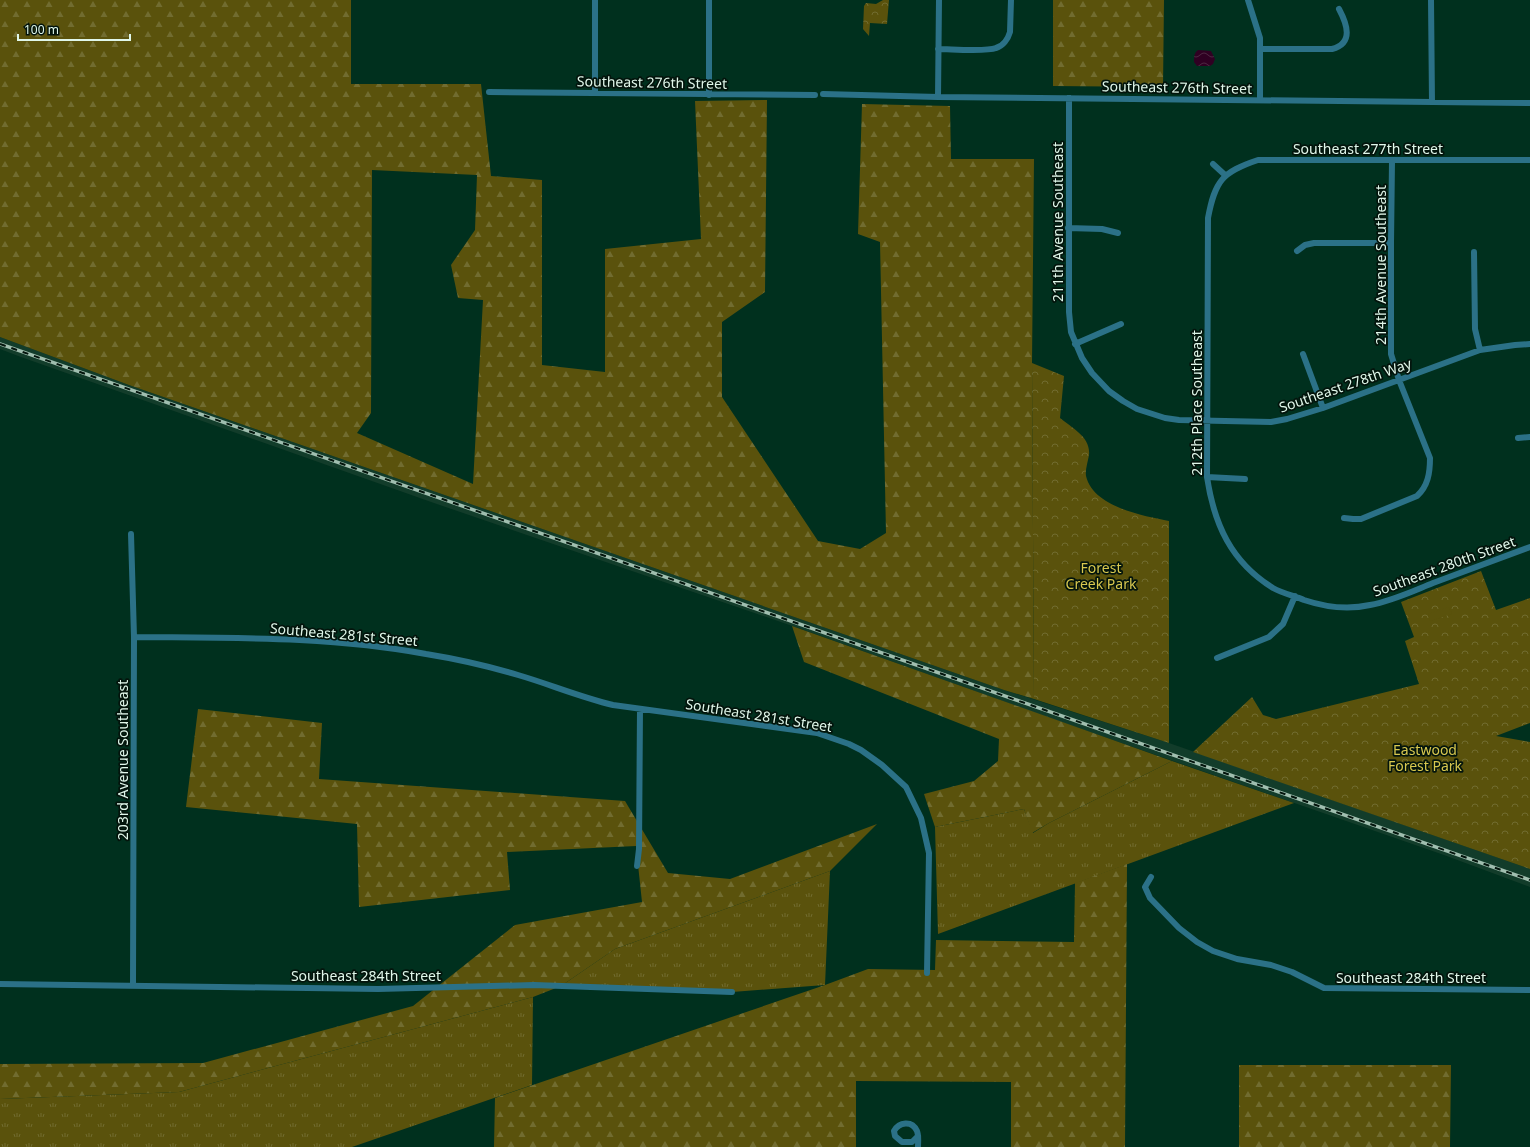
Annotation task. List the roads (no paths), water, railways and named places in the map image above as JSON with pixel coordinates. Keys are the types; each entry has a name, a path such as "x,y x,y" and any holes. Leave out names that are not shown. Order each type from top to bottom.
{"street":[{"path":"595,0 595,93"},
{"path":"709,0 709,95"},
{"path":"938,0 938,97"},
{"path":"938,48 997,48 1009,37 1011,0"},
{"path":"1248,0 1260,38 1260,100"},
{"path":"1431,0 1432,102"},
{"path":"1260,49 1332,49 1338,47 1344,42 1346,34 1346,22 1339,9"},
{"name":"Southeast 276th Street","path":"489,92 816,95"},
{"name":"Southeast 276th Street","path":"823,94 938,97 1530,103"},
{"name":"211th Avenue Southeast","path":"1069,98 1069,312 1075,344"},
{"name":"Southeast 277th Street","path":"1225,175 1258,160 1530,160"},
{"name":"214th Avenue Southeast","path":"1344,518 1361,519 1417,496 1423,491 1430,471 1430,458 1391,354 1392,161"},
{"path":"1213,164 1225,175"},
{"name":"212th Place Southeast","path":"1225,175 1214,191 1208,218 1207,477 1215,516 1222,532 1240,559 1251,571 1274,588 1295,596"},
{"path":"1068,228 1102,229 1118,233"},
{"path":"1297,251 1314,243 1391,243"},
{"path":"1474,252 1475,329 1480,350"},
{"path":"1075,344 1121,324"},
{"name":"Southeast 278th Way","path":"1075,344 1092,373 1109,391 1123,401 1137,409 1165,418 1208,422 1270,422 1287,419 1323,408 1480,350 1515,344 1530,344"},
{"path":"1303,354 1323,408"},
{"path":"1518,438 1530,437"},
{"path":"1207,477 1245,479"},
{"name":"203rd Avenue Southeast","path":"131,534 134,637 133,986"},
{"name":"Southeast 280th Street","path":"1295,596 1316,604 1342,608 1369,605 1394,598 1530,547"},
{"path":"1217,658 1269,637 1283,624 1295,596"},
{"name":"Southeast 281st Street","path":"134,637 257,638 392,648 476,664 516,674 598,701 640,709 817,733 849,744 882,764 906,788 921,818 928,842 929,858 927,973"},
{"path":"637,866 639,849 640,709"},
{"name":"Southeast 284th Street","path":"1151,877 1145,887 1150,898 1179,928 1197,942 1237,959 1271,964 1292,972 1324,988 1530,990"},
{"name":"Southeast 284th Street","path":"0,984 378,989 534,985 732,992"},
{"path":"918,1136 918,1147"}],"water":[{"path":"1198,50 1211,51 1215,59 1213,64 1210,66 1197,66 1194,62 1194,58"}],"railway":[{"path":"0,344 1530,880"}],"park label":[{"name":"Forest Creek Park","path":"1101,576"},
{"name":"Eastwood Forest Park","path":"1425,758"}]}
